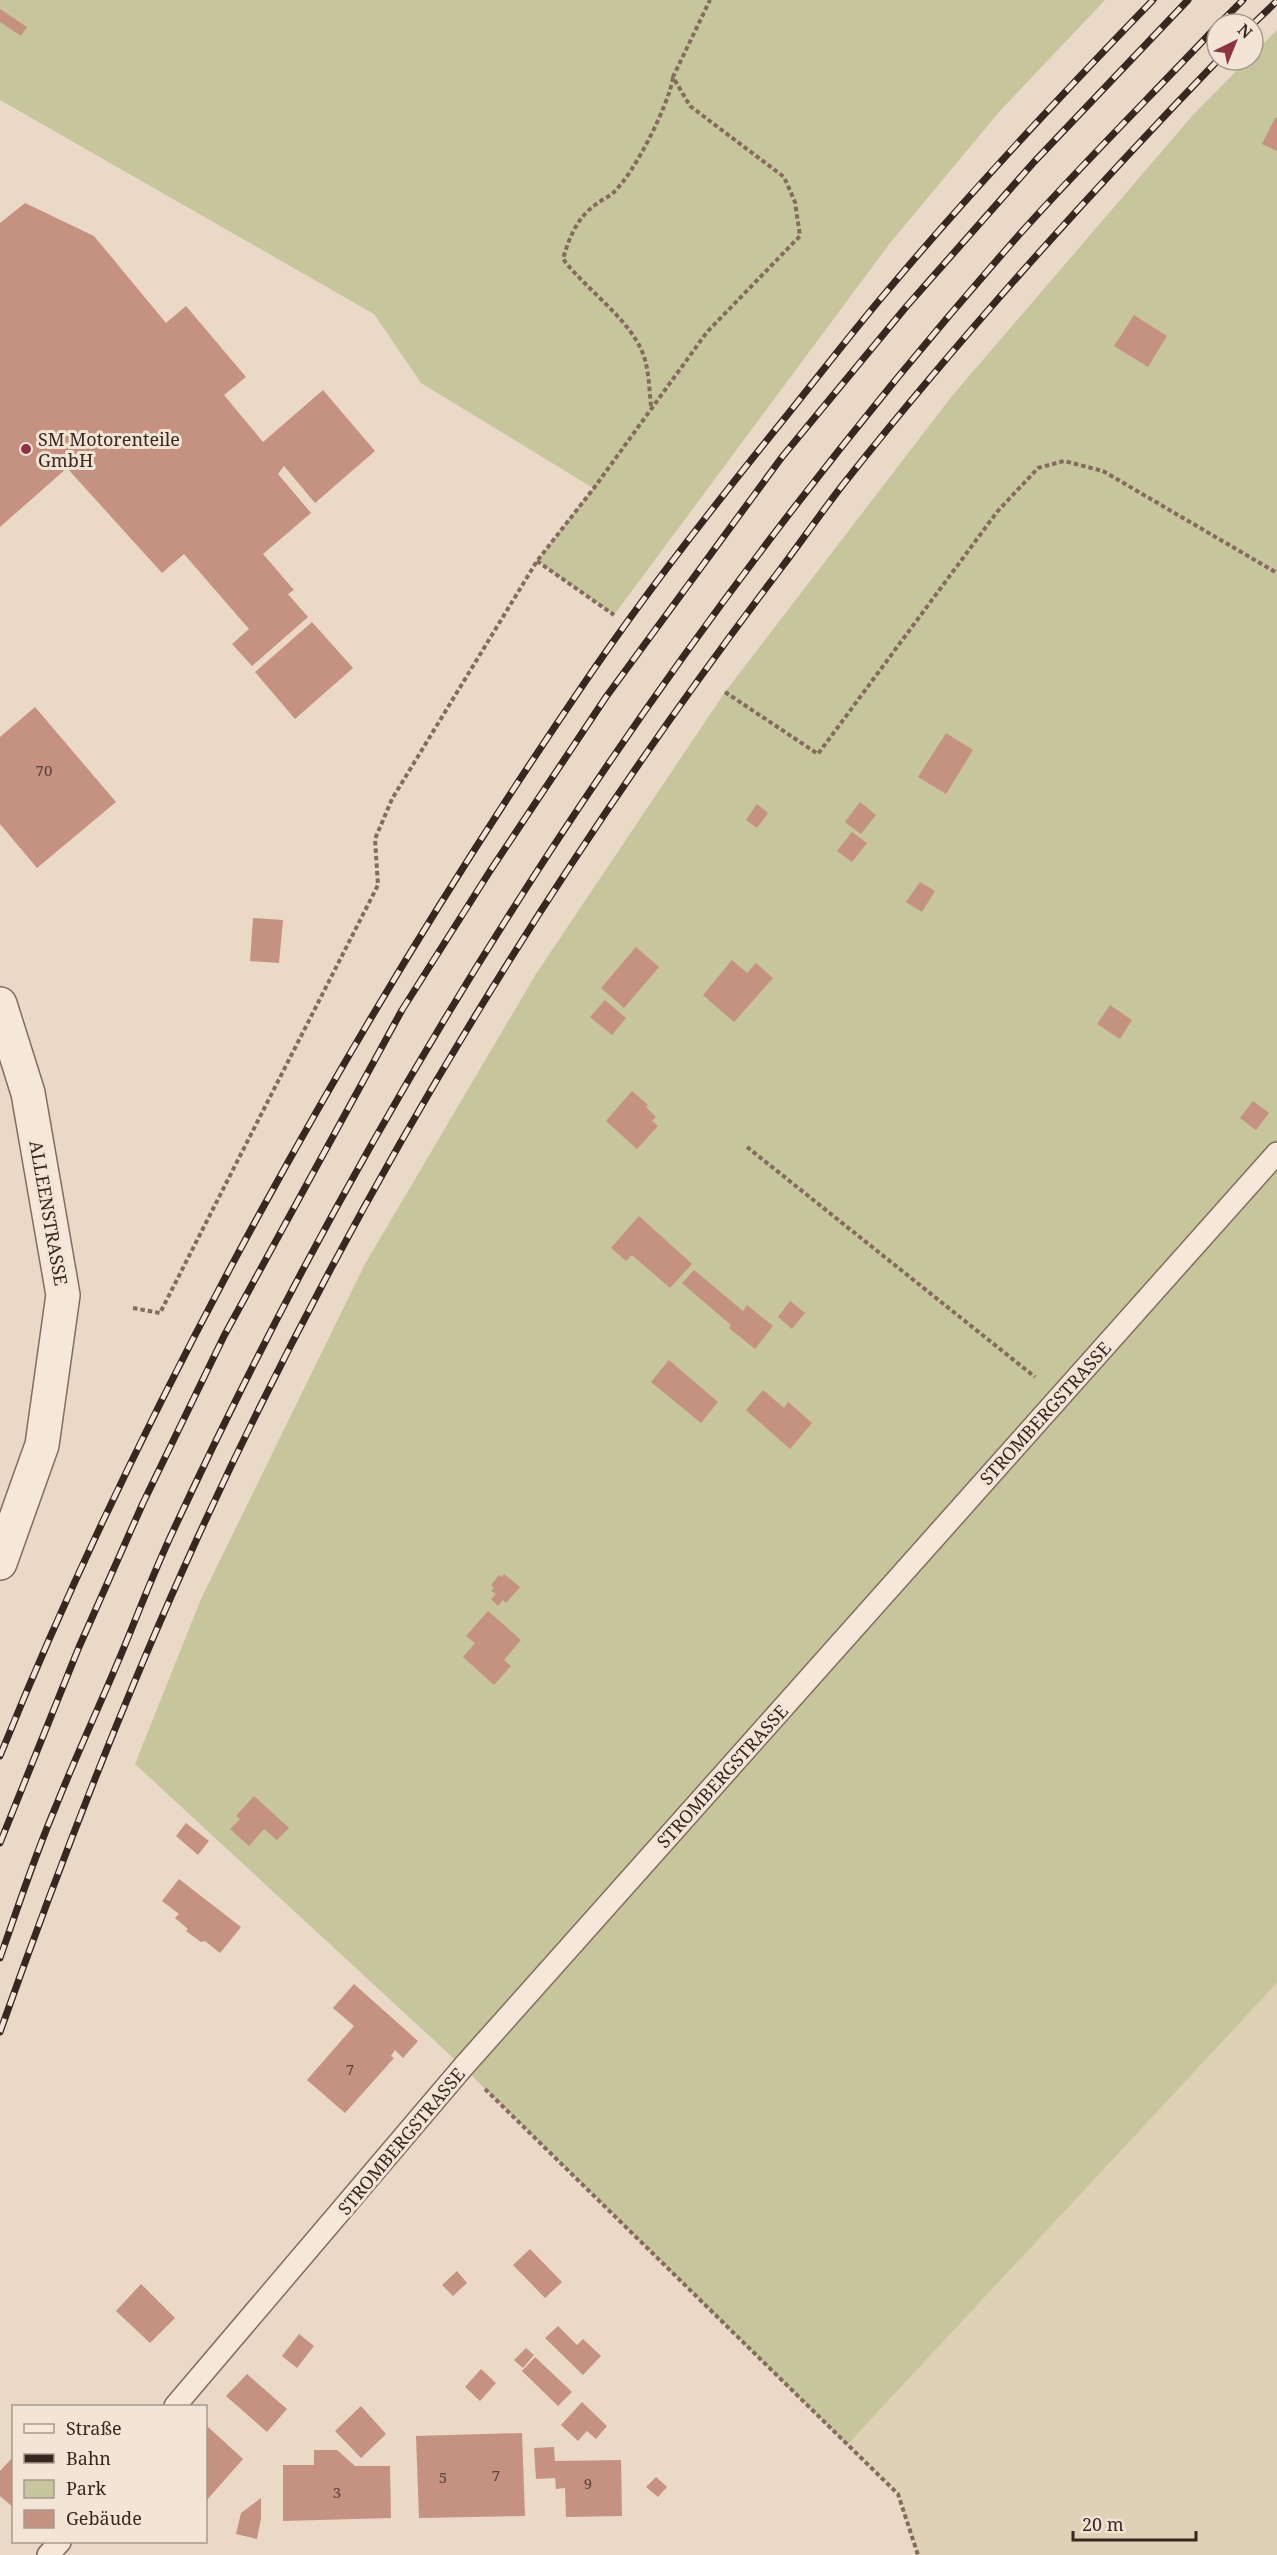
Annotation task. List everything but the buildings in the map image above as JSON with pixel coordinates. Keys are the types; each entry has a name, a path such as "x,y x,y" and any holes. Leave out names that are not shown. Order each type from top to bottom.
{"street":[{"name":"ALLEENSTRASSE","path":"0,1004 28,1092 63,1294 42,1445 0,1563"}],"lane":[{"name":"STROMBERGSTRASSE","path":"176,2405 463,2067 1277,1153"},
{"path":"48,2555 58,2543"}],"path":[{"path":"651,407 640,347 615,314 579,280 563,259 570,235 593,207 615,192 656,127 674,77 710,0"},
{"path":"133,1308 160,1313 378,885 375,839 392,799 537,561 594,488 707,332 800,236 795,202 784,177 690,106 674,77"},
{"path":"724,692 818,754 998,512 1038,468 1064,461 1103,471 1277,573"},
{"path":"537,561 614,615"},
{"path":"747,1147 1059,1397"},
{"path":"463,2067 898,2494 918,2555"}],"shaded area":[{"path":"1277,1983 1277,2555 918,2555 898,2494 847,2445"}],"green space":[{"path":"0,0 1105,0 999,112 890,243 614,615 537,561 593,488 421,383 374,314 0,100"},
{"path":"1277,30 1277,1983 847,2445 463,2067 135,1764 201,1599 365,1264 536,974 725,692 952,396 1193,115 1235,72 1265,72 1265,42"}],"railway":[{"path":"0,1756 90,1548 225,1277 376,1010 456,878 540,749 607,650 657,582 862,321 985,179 1153,0"},
{"path":"0,1843 79,1647 143,1503 224,1336 402,1010 490,871 606,697 782,457 906,307 1034,162 1188,0"},
{"path":"1231,12 1243,0"},
{"path":"1265,12 1277,1"},
{"path":"0,1958 48,1825 174,1529 259,1355 349,1184 446,1016 550,852 658,692 773,535 893,383 1018,236 1205,38"},
{"path":"0,2032 93,1784 196,1541 257,1412 322,1286 390,1161 462,1038 537,917 616,798 697,681 837,493 934,373 1027,266 1207,72"}],"place":[{"name":"SM Motorenteile GmbH","path":"26,449"}]}
